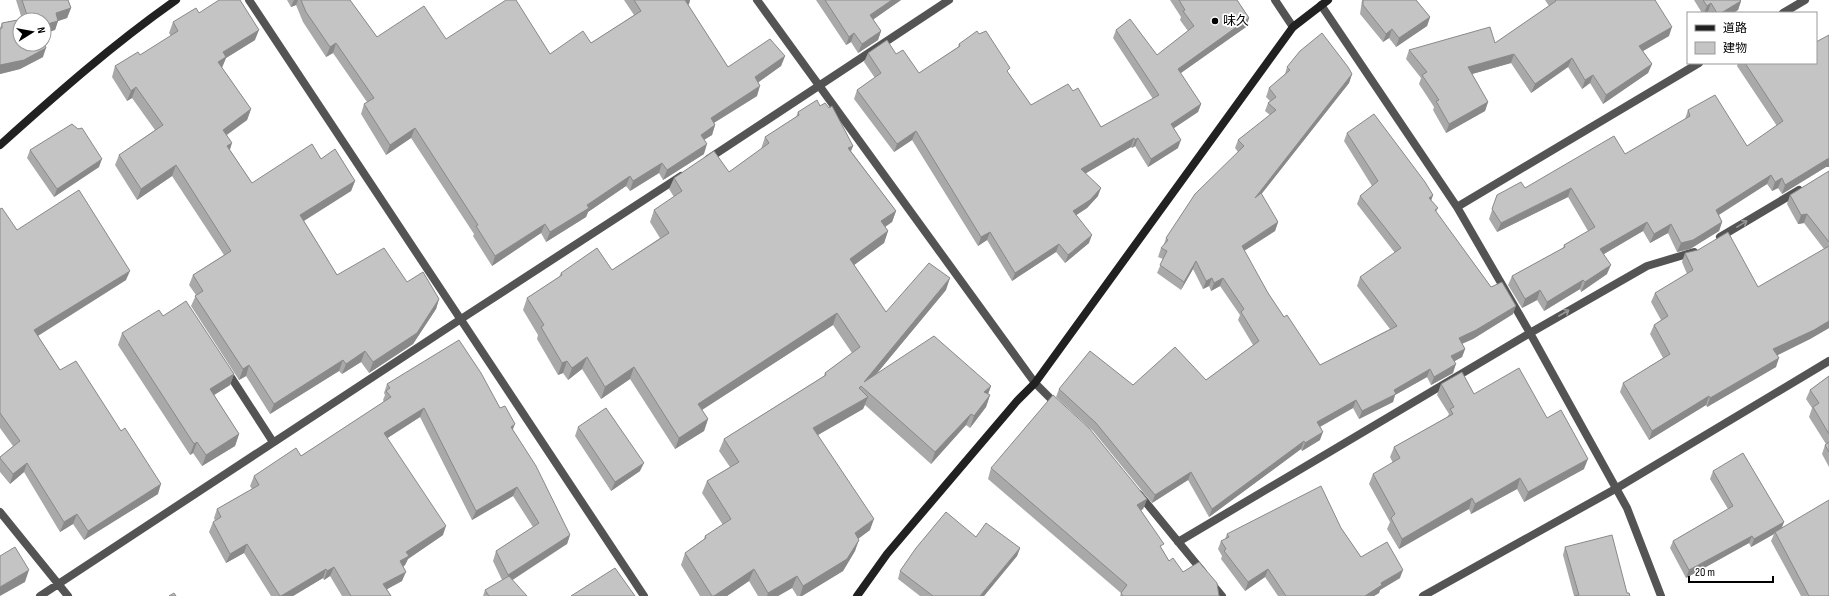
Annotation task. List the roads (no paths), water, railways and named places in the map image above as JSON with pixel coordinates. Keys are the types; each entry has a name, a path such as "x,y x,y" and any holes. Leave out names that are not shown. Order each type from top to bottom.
{"street":[{"path":"0,145 83,70 132,31 176,0"},
{"path":"249,0 644,596"},
{"path":"757,0 1035,383 1061,410"},
{"path":"700,164 949,0"},
{"path":"1275,0 1293,27"},
{"path":"1785,12 1805,0"},
{"path":"857,596 887,554 1017,401 1035,383 1293,27 1324,3 1457,208 1530,333 1627,508 1661,596"},
{"path":"1457,208 1697,64"},
{"path":"40,596 687,172"},
{"path":"1712,242 1808,184"},
{"path":"1178,542 1530,333 1647,266 1692,254 1698,250"},
{"path":"1424,596 1617,488 1829,361"},
{"path":"224,367 273,442"},
{"path":"1134,488 1222,596"},
{"path":"0,512 68,596"}],"place":[{"name":"味久","path":"1215,21"}]}
